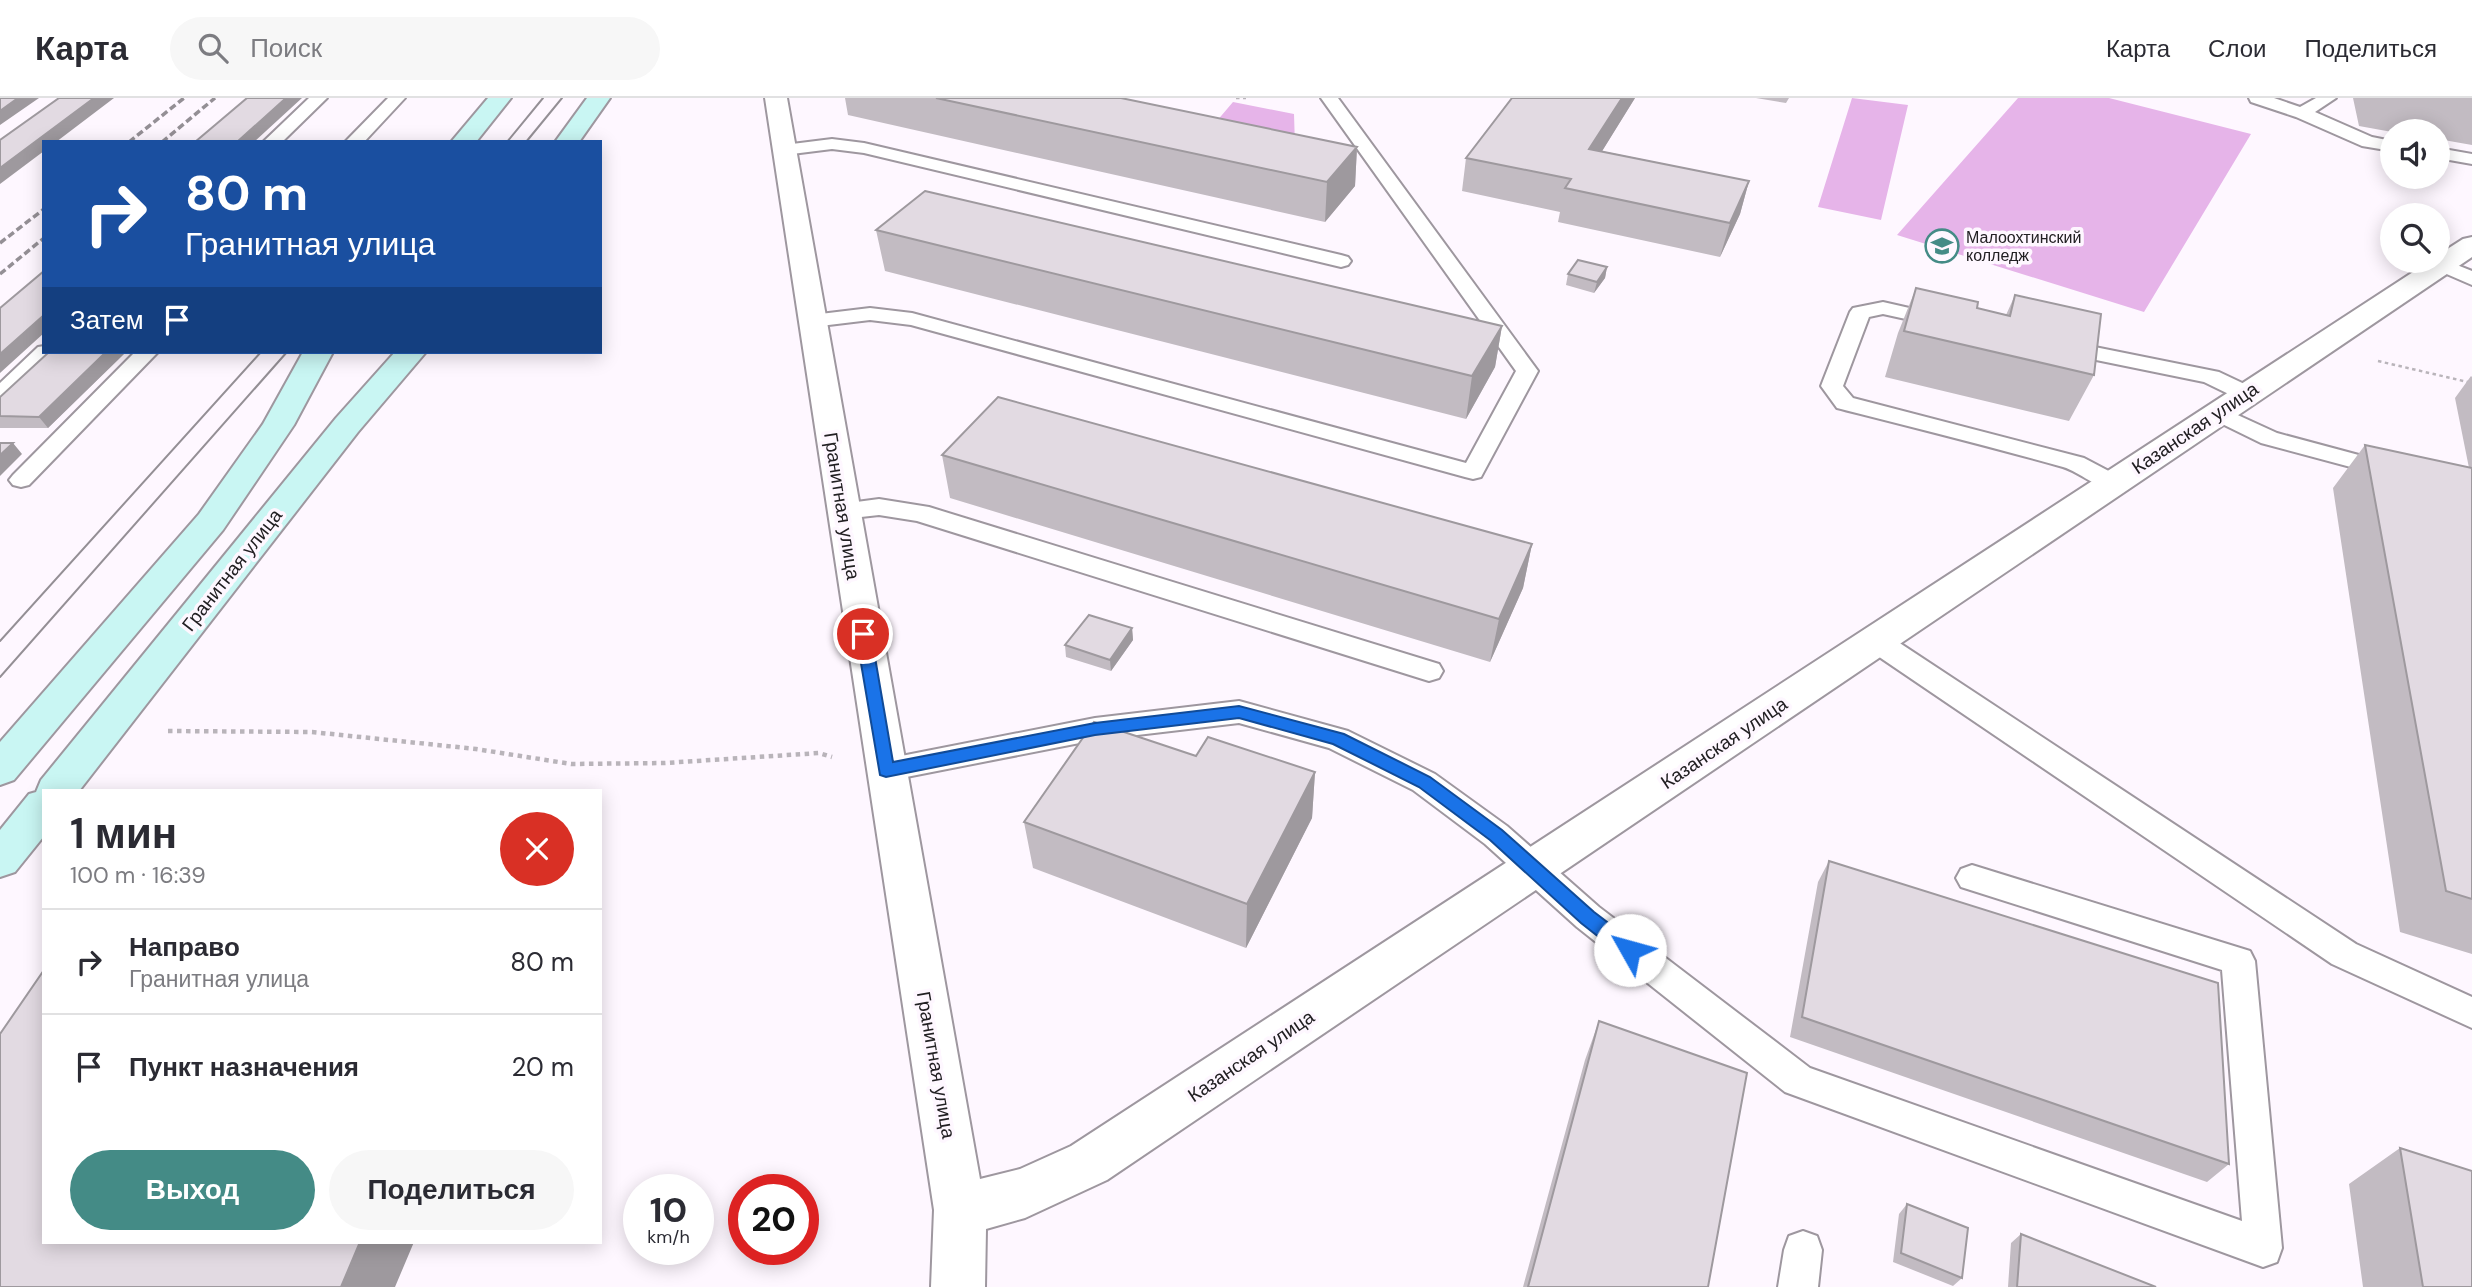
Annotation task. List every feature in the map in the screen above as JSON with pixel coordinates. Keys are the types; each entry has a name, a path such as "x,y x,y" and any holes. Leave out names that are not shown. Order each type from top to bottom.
{"street":[{"path":"465,140 500,98"},
{"path":"568,140 599,98"},
{"name":"Гранитная улица","path":"776,98 960,1210 958,1287"},
{"name":"Казанская улица","path":"960,1210 1025,1193 1089,1163 2232,404 2462,263"},
{"path":"0,769 211,522 278,425 317,354"},
{"name":"Гранитная улица","path":"58,789 347,425 409,354"},
{"path":"0,860 42,808"}],"lane":[{"path":"274,140 319,98"},
{"path":"356,140 397,98"},
{"path":"812,321 870,314 912,319 1473,472 1528,371 1329,98"},
{"path":"2257,98 2302,113 2368,142 2380,144"},
{"path":"2302,113 2328,98"},
{"path":"784,150 832,144 864,148 1341,261"},
{"path":"2450,155 2472,159"},
{"path":"1959,325 1883,308 1860,312 1832,386 1845,403 2076,463 2114,483"},
{"path":"2038,342 2211,377 2232,404 2269,438 2404,474"},
{"path":"0,395 44,354"},
{"path":"21,480 145,354"},
{"path":"843,511 879,507 920,513 1429,671"},
{"path":"1877,641 2344,954 2472,1013"},
{"path":"886,770 1095,729 1239,712 1338,739 1424,782 1496,835 1588,918 1798,1080 2263,1248 2238,961 1972,878"}],"path":[{"path":"1236,98 1247,98"},
{"path":"2377,361 2472,383"},
{"path":"162,730 312,732 476,749 571,764 665,763 819,753 886,770"}],"shaded area":[{"path":"1852,98 1908,105 1881,220 1818,207"},
{"path":"2018,98 2109,98 2251,134 2144,312 1897,235"},
{"path":"1233,102 1294,114 1295,146 1210,129"}],"building":[{"path":"0,98 18,98 0,111"},
{"path":"59,98 94,98 0,168 0,140"},
{"path":"247,98 286,98 239,140 197,140"},
{"path":"936,98 1121,98 1357,147 1327,182"},
{"path":"1512,98 1622,98 1589,149 1749,181 1730,223 1565,188 1571,179 1466,158"},
{"path":"925,191 1502,326 1472,376 876,230"},
{"path":"1578,260 1607,267 1597,282 1568,274"},
{"path":"42,273 42,317 0,354 0,308"},
{"path":"1916,288 1978,302 1977,308 2010,316 2015,295 2101,314 2094,375 1904,331"},
{"path":"47,354 104,354 39,417 0,416 0,397"},
{"path":"998,397 1532,544 1499,619 942,455"},
{"path":"0,443 13,443 0,455"},
{"path":"2365,445 2472,468 2472,899 2446,891"},
{"path":"1089,615 1132,628 1110,660 1065,645"},
{"path":"1094,722 1196,756 1208,737 1315,772 1247,904 1024,822"},
{"path":"1829,861 2218,983 2229,1164 1802,1017"},
{"path":"42,973 42,1244 359,1244 341,1287 0,1287 0,1034"},
{"path":"1599,1021 1747,1073 1708,1287 1528,1287"},
{"path":"2400,1148 2472,1171 2472,1287 2423,1287"},
{"path":"1907,1204 1968,1228 1962,1278 1901,1253"},
{"path":"2021,1234 2156,1287 2017,1287"}],"tram line":[{"path":"509,140 543,98"},
{"path":"528,140 562,98"},
{"path":"0,641 259,354"},
{"path":"0,677 285,354"}],"railway":[{"path":"132,140 184,98"},
{"path":"164,140 215,98"},
{"path":"0,243 42,211"},
{"path":"0,274 42,240"}],"place":[{"name":"Малоохтинский колледж","path":"1942,246"}],"route":[{"path":"863,634 886,770 1095,729 1239,712 1338,739 1424,782 1496,835 1588,918 1630,950"}]}
